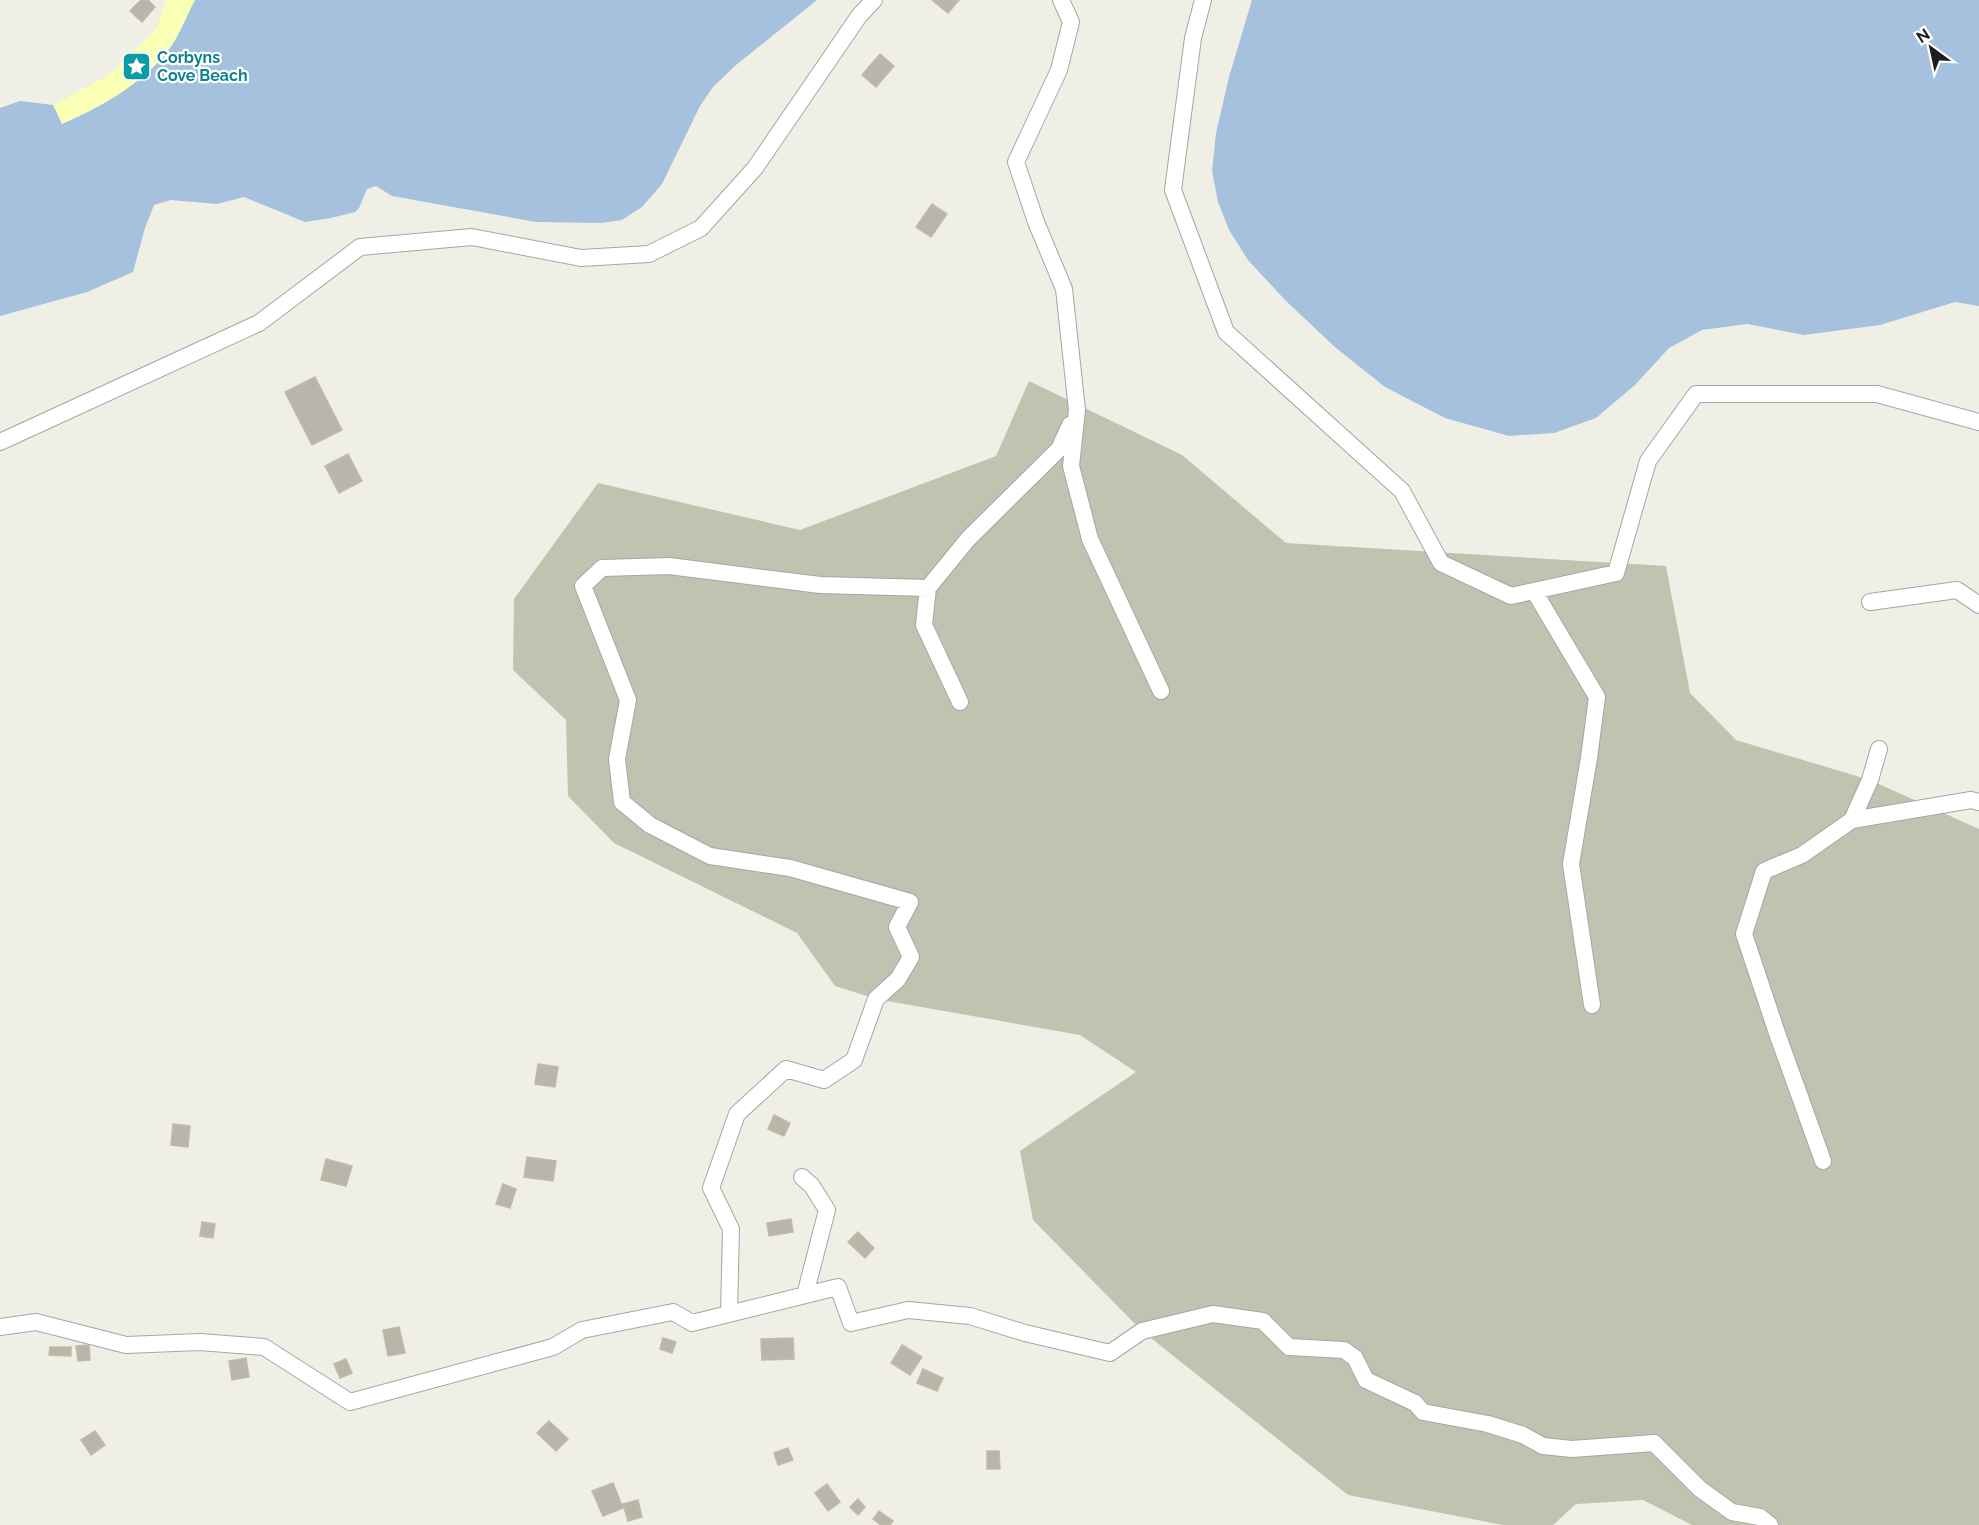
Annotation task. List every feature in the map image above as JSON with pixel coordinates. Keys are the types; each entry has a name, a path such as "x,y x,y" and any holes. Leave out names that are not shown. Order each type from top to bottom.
{"street":[{"path":"0,442 259,323 360,247 472,237 581,258 649,254 701,228 755,168 859,16 874,0"},
{"path":"1061,0 1071,22 1059,70 1016,162 1036,222 1064,288 1077,410 1071,465 1090,539 1161,691"},
{"path":"1203,0 1193,38 1173,190 1226,332 1402,491 1441,563 1511,596 1616,573 1648,461 1696,394 1877,394 1979,422"},
{"path":"960,702 924,625 928,588 968,539 1059,449 1077,410"},
{"path":"729,1313 731,1229 711,1188 737,1114 786,1069 824,1080 854,1060 876,999 898,979 911,957 897,927 910,902 790,868 710,856 650,825 622,802 617,759 628,700 584,586 602,568 669,566 820,585 928,588"},
{"path":"1870,602 1957,590 1979,605"},
{"path":"1534,591 1597,697 1590,758 1571,864 1592,1005"},
{"path":"1852,820 1870,780 1879,749"},
{"path":"1823,1161 1744,934 1764,871 1802,855 1852,820 1971,800 1979,802"},
{"path":"802,1177 812,1186 827,1210 805,1295"},
{"path":"0,1327 36,1322 126,1345 200,1342 264,1347 350,1402 553,1347 582,1330 673,1312 692,1323 838,1287 851,1323 908,1310 970,1316 1025,1333 1110,1353 1142,1331 1213,1314 1263,1321 1289,1347 1344,1350 1355,1358 1366,1380 1415,1403 1423,1412 1488,1424 1523,1435 1543,1446 1572,1449 1654,1443 1700,1489 1732,1512 1760,1517 1770,1525"}],"shaded area":[{"path":"1029,381 1182,455 1286,543 1666,566 1690,693 1736,740 1870,780 1979,829 1979,1525 1692,1525 1643,1500 1576,1504 1553,1525 1503,1525 1348,1495 1142,1331 1033,1220 1020,1151 1136,1072 1080,1035 876,999 835,986 797,933 614,843 568,796 566,720 513,670 514,599 598,483 800,530 996,456"}],"sand":[{"name":"Corbyns Cove Beach","path":"166,0 195,0 177,37 163,57 129,88 90,111 62,124 53,105 109,75 157,28"}],"water":[{"path":"195,0 817,0 736,65 713,87 700,106 662,184 642,207 622,220 601,223 536,222 392,196 376,186 367,189 355,212 305,222 244,197 217,204 171,200 154,205 133,272 87,292 0,316 0,108 20,101 53,105 62,124 103,104 141,78 163,57 177,37"},
{"path":"1252,0 1979,0 1979,306 1955,302 1880,325 1804,335 1747,324 1702,330 1669,348 1635,385 1596,418 1554,433 1509,436 1445,418 1385,387 1336,348 1286,301 1248,260 1229,230 1218,202 1212,171 1216,133 1229,77"}],"building":[{"path":"141,0 148,0 155,7 142,22 130,11"},
{"path":"932,0 959,0 948,13"},
{"path":"880,54 894,66 876,87 862,75"},
{"path":"932,204 947,214 931,237 916,227"},
{"path":"315,377 342,430 312,445 285,392"},
{"path":"348,454 362,481 339,493 325,466"},
{"path":"538,1064 558,1067 555,1087 535,1084"},
{"path":"774,1115 790,1123 784,1136 768,1129"},
{"path":"173,1124 190,1126 188,1147 171,1145"},
{"path":"527,1157 556,1161 553,1181 524,1177"},
{"path":"326,1159 352,1166 346,1186 321,1180"},
{"path":"503,1184 516,1189 510,1208 496,1204"},
{"path":"791,1219 793,1232 769,1236 767,1223"},
{"path":"202,1222 215,1224 213,1238 200,1236"},
{"path":"858,1232 874,1248 865,1258 848,1242"},
{"path":"399,1327 405,1353 388,1356 383,1330"},
{"path":"663,1338 676,1342 672,1353 660,1349"},
{"path":"793,1338 794,1359 762,1360 761,1339"},
{"path":"89,1345 90,1360 78,1361 76,1346"},
{"path":"902,1345 922,1357 910,1375 891,1363"},
{"path":"50,1347 71,1347 71,1356 49,1355"},
{"path":"246,1358 249,1377 232,1380 229,1361"},
{"path":"346,1359 352,1373 340,1378 334,1364"},
{"path":"923,1369 943,1378 937,1391 917,1383"},
{"path":"549,1421 568,1439 556,1451 537,1433"},
{"path":"95,1431 105,1445 91,1455 81,1440"},
{"path":"788,1448 793,1460 778,1465 774,1453"},
{"path":"987,1451 999,1451 1000,1469 987,1469"},
{"path":"613,1483 623,1508 603,1516 592,1491"},
{"path":"827,1484 840,1502 828,1511 815,1493"},
{"path":"858,1499 865,1507 858,1515 850,1507"},
{"path":"638,1500 642,1517 628,1521 623,1504"},
{"path":"879,1511 893,1521 890,1525 881,1525 873,1519"}],"place":[{"name":"Corbyns Cove Beach","path":"136,66"}]}
